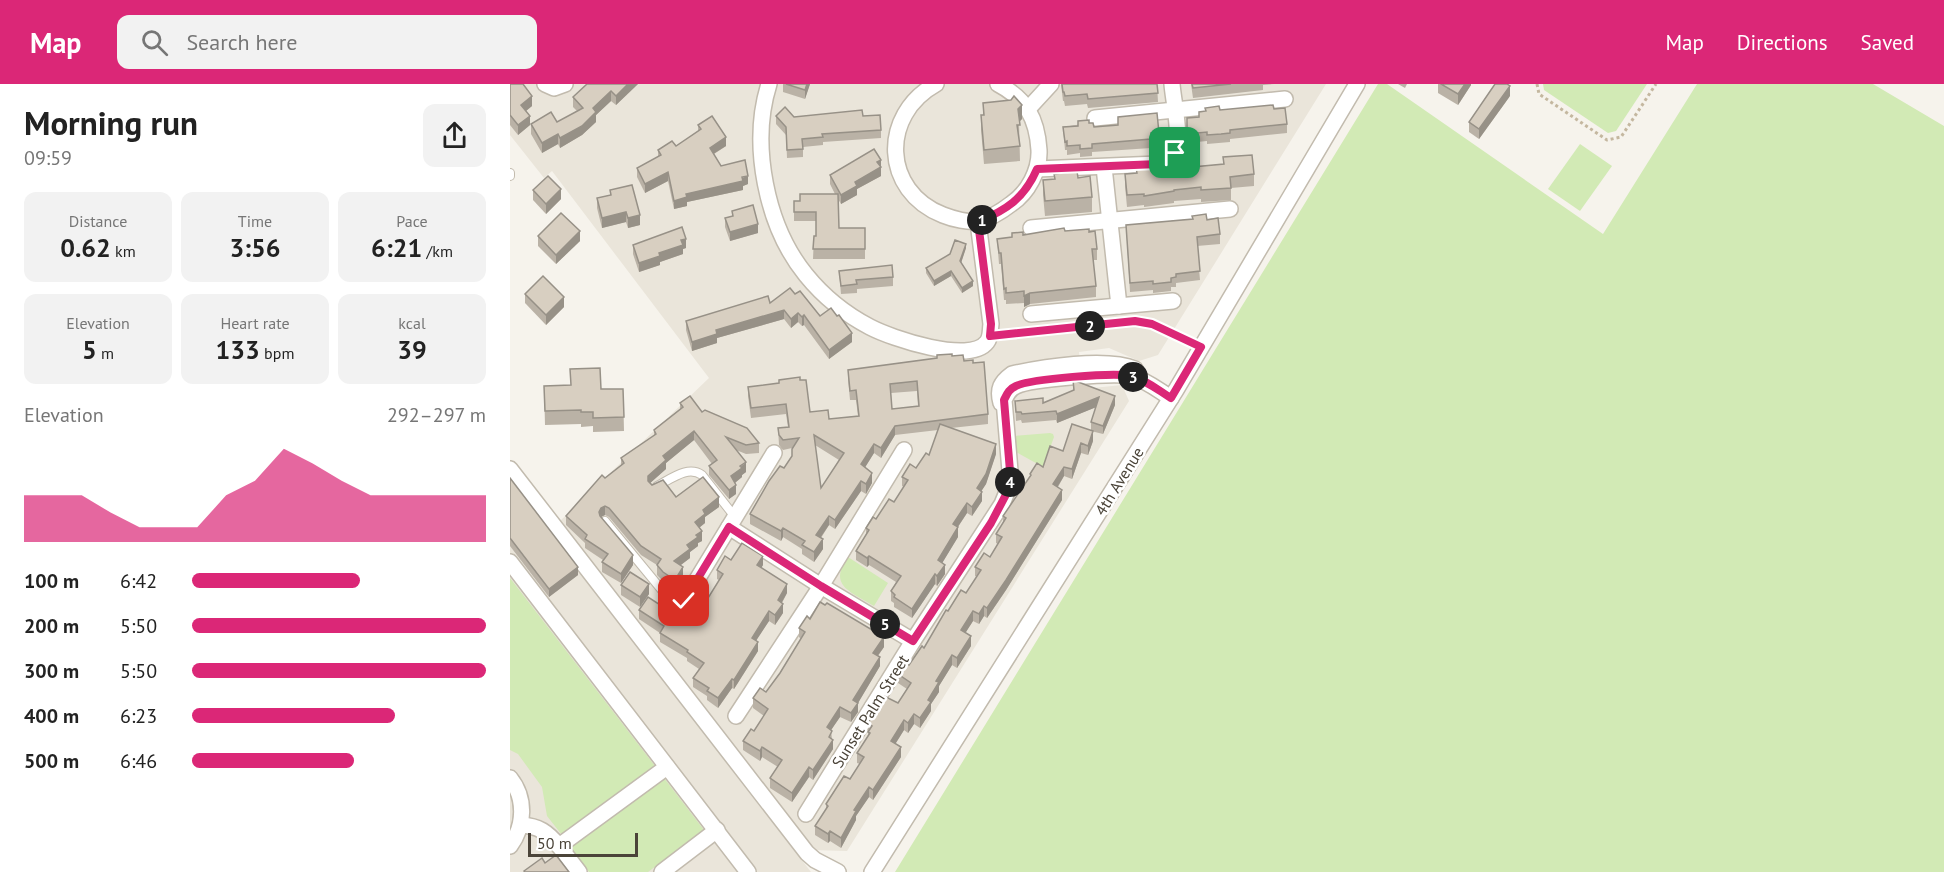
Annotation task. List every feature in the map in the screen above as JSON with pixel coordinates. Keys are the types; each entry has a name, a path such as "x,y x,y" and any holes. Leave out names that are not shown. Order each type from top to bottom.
{"street":[{"path":"545,84 554,88 565,84"},
{"path":"769,84 761,126 762,161 767,196 793,257 806,276 846,313 871,328 910,342 943,350 977,350 986,343 990,336 991,324 978,222"},
{"path":"936,84 923,92 907,109 897,130 895,153 900,175 912,195 930,210 951,218 978,222 998,213 1018,199 1032,180 1039,156 1038,131 1018,89 998,84"},
{"path":"1028,109 1051,84"},
{"path":"1037,169 1158,164 1168,161 1175,153 1178,144 1172,84"},
{"name":"4th Avenue","path":"872,872 1174,394 1357,84"},
{"path":"1095,118 1285,99"},
{"path":"1104,166 1119,306"},
{"path":"1031,228 1230,209"},
{"path":"1031,314 1173,301"},
{"name":"Sunset Palm Street","path":"806,814 913,641 991,523 1010,487 1004,400 1010,390 1019,385 1112,374 1129,376 1174,394"},
{"path":"736,716 821,586 904,450"},
{"path":"684,601 774,453"},
{"path":"510,468 807,853 838,872"},
{"path":"732,522 821,586 913,641"},
{"path":"510,562 748,872"},
{"path":"559,846 667,767"},
{"path":"510,778 521,803 521,825 510,846"},
{"path":"521,825 543,829 579,872"},
{"path":"662,872 717,830"}],"lane":[{"path":"653,488 688,471 696,470 702,475 732,522"},
{"path":"604,520 670,600 675,604 684,601"}],"path":[{"path":"1537,84 1539,94 1607,140 1621,137 1656,84"},
{"path":"990,336 1135,321 1152,324 1201,347"}],"shaded area":[{"path":"510,84 1326,84 1158,355 1139,361 1109,348 1079,352 1083,389 1122,385 1129,401 847,851 811,850 560,521 709,378 552,171 544,178 510,135"},
{"path":"510,480 811,872 510,872"}],"green space":[{"path":"1378,84 1387,84 1603,234 1697,84 1873,84 1944,126 1944,872 895,872"},
{"path":"1543,84 1647,84 1616,131 1608,133 1544,90"},
{"path":"1580,144 1612,166 1580,211 1548,189"},
{"path":"1050,433 1054,437 1043,467 1016,452 1014,436"},
{"path":"848,557 888,583 874,606 851,592 841,582 842,567"},
{"path":"510,578 655,766 562,835 547,816 542,787 518,754 510,750"},
{"path":"664,778 704,830 648,872 589,872 570,847"}],"building":[{"path":"510,84 523,84 532,96 521,105 530,116 518,125 510,115"},
{"path":"587,84 628,84 616,96 611,91 593,108 596,112 582,126 560,138 558,134 542,143 531,124 551,112 557,122 583,108 573,97"},
{"path":"786,84 807,84 805,90"},
{"path":"1062,84 1157,84 1158,93 1088,99 1087,94 1065,96"},
{"path":"1192,84 1231,84 1193,88"},
{"path":"1441,84 1465,84 1458,94"},
{"path":"1495,84 1510,86 1479,129 1469,122"},
{"path":"1014,96 1022,105 1018,109 1020,125 1017,125 1020,146 984,150 981,115 984,115 983,103 1011,100"},
{"path":"1273,105 1274,109 1285,108 1287,124 1230,130 1230,133 1221,134 1207,135 1207,132 1187,134 1187,118 1199,117 1199,112 1206,111 1205,108 1219,106 1220,110"},
{"path":"785,107 794,117 862,110 863,116 880,115 881,130 822,134 823,137 802,139 803,149 787,150 786,127 776,116"},
{"path":"1157,113 1159,133 1151,133 1151,139 1092,144 1092,148 1080,149 1080,145 1067,146 1067,141 1065,142 1063,127 1078,126 1078,121 1089,120 1094,127 1118,125 1118,117"},
{"path":"712,116 726,137 710,148 721,166 745,160 748,176 742,177 743,181 686,194 687,197 674,201 668,172 645,184 637,168 661,155 658,150 672,141 676,146 701,129 698,125"},
{"path":"874,149 881,160 877,162 881,167 855,182 857,186 841,195 830,175"},
{"path":"1252,155 1254,174 1230,177 1231,188 1201,190 1201,187 1144,196 1144,194 1127,195 1125,174 1137,173 1136,168 1159,165 1160,170 1224,164 1223,157"},
{"path":"1077,171 1078,178 1090,176 1092,197 1045,201 1043,180 1055,179 1054,174"},
{"path":"548,176 561,189 546,204 533,190"},
{"path":"632,185 640,215 628,218 626,212 602,218 597,198 611,195 610,190"},
{"path":"800,194 838,194 839,228 865,228 865,249 813,249 814,236 816,236 816,212 794,212 794,201 800,201"},
{"path":"753,205 758,224 730,232 725,218 733,216 732,211"},
{"path":"561,213 580,231 556,255 538,236"},
{"path":"1206,214 1207,220 1218,218 1220,234 1197,237 1200,271 1176,274 1176,277 1171,278 1171,282 1130,283 1126,225 1193,219 1192,216"},
{"path":"682,227 686,239 681,240 683,245 639,263 633,245"},
{"path":"1064,228 1065,231 1089,229 1089,232 1095,231 1097,249 1092,249 1096,286 1030,293 1024,296 1024,291 1006,293 997,239 1012,237 1012,233 1023,232 1023,235"},
{"path":"955,240 966,244 960,261 973,281 962,288 951,271 934,281 926,268 950,254"},
{"path":"892,265 893,277 856,280 857,284 841,286 839,271"},
{"path":"543,276 564,297 546,315 525,294"},
{"path":"790,288 795,294 800,291 820,316 831,308 852,333 829,350 804,315 802,317 798,313 791,319 784,310 716,330 717,334 692,342 686,321 768,296 770,303"},
{"path":"937,355 963,355 964,361 984,362 988,414 895,426 881,448 874,444 861,464 872,473 866,484 861,481 835,520 829,516 816,535 823,539 814,552 802,545 805,541 783,528 781,531 750,514 769,481 780,466 784,468 792,456 792,449 799,438 783,440 779,435 778,428 789,427 786,404 751,408 748,387 779,383 779,380 800,377 800,380 806,380 810,412 828,410 829,419 859,416 856,390 850,391 848,370 937,358","holes":["917,381 919,406 892,409 890,384","814,435 844,453 821,488"]},
{"path":"600,368 601,389 623,389 624,417 593,418 593,412 581,412 581,410 545,411 544,386 571,385 570,369"},
{"path":"1073,380 1115,396 1103,426 1091,422 1099,397 1057,414 1056,411 1022,414 1016,412 1015,401 1043,398 1043,403 1074,390"},
{"path":"690,396 702,412 705,410 747,428 759,443 746,445 726,437 746,462 731,476 736,485 729,490 709,466 717,460 694,431 663,456 666,460 648,476 648,481 652,485 663,480 676,497 703,477 719,497 703,510 705,514 695,522 702,531 687,545 690,549 674,561 683,567 675,580 657,565 661,559 641,546 609,508 605,506 601,508 600,516 633,555 621,574 602,562 608,554 585,539 587,535 566,516 602,475 605,478 624,463 621,458 656,434 654,430 683,407 680,403"},
{"path":"940,424 996,444 986,474 977,488 982,492 972,507 967,503 953,524 958,527 938,560 945,565 937,576 935,574 912,609 894,597 891,591 901,576 869,556 867,558 856,551 869,530 866,528 873,517 876,519 889,499 894,502 908,480 902,477 910,464 916,468 926,453 929,455"},
{"path":"1072,424 1093,431 1088,446 1081,443 1072,469 1064,467 1053,484 1062,490 987,608 984,606 979,614 973,611 961,630 971,636 957,658 952,655 936,681 939,682 928,700 931,702 920,718 914,714 908,723 904,720 891,741 901,747 873,790 869,787 854,810 856,811 841,838 830,831 828,834 815,826 844,776 850,779 864,757 857,753 870,733 868,732 872,726 868,723 884,696 898,703 911,683 898,674 905,663 909,665 922,646 924,648 946,610 948,611 961,590 966,593 981,570 975,567 984,553 990,557 1002,537 996,534 1006,518 1003,516 1037,463 1043,467 1050,446 1063,451"},
{"path":"510,478 578,567 549,589 510,538"},
{"path":"742,543 763,556 757,565 787,584 778,600 783,604 775,615 769,611 752,638 758,642 734,680 732,679 718,698 707,691 709,688 693,678 704,663 660,633 664,626 639,610 648,597 674,614 676,611 687,618 699,599 705,603 723,574 717,570 725,556 731,560"},
{"path":"630,572 649,584 640,597 621,585"},
{"path":"820,602 825,605 827,603 884,637 873,653 880,657 853,700 858,703 851,713 840,707 827,727 832,731 829,737 833,740 813,770 809,767 792,793 770,778 782,760 762,747 760,751 743,741 751,729 754,731 768,709 753,698 760,688 766,692 780,673 805,632 799,628 807,616 810,619"},
{"path":"556,855 569,872 524,871 542,858 545,863"}],"route":[{"path":"684,601 729,527 913,641 991,523 1010,487 1004,400 1010,390 1029,382 1112,374 1129,376 1147,383 1171,398 1201,347 1152,324 1135,321 990,336 991,324 978,222 998,213 1018,199 1037,169 1158,164 1168,161 1175,153"}]}
